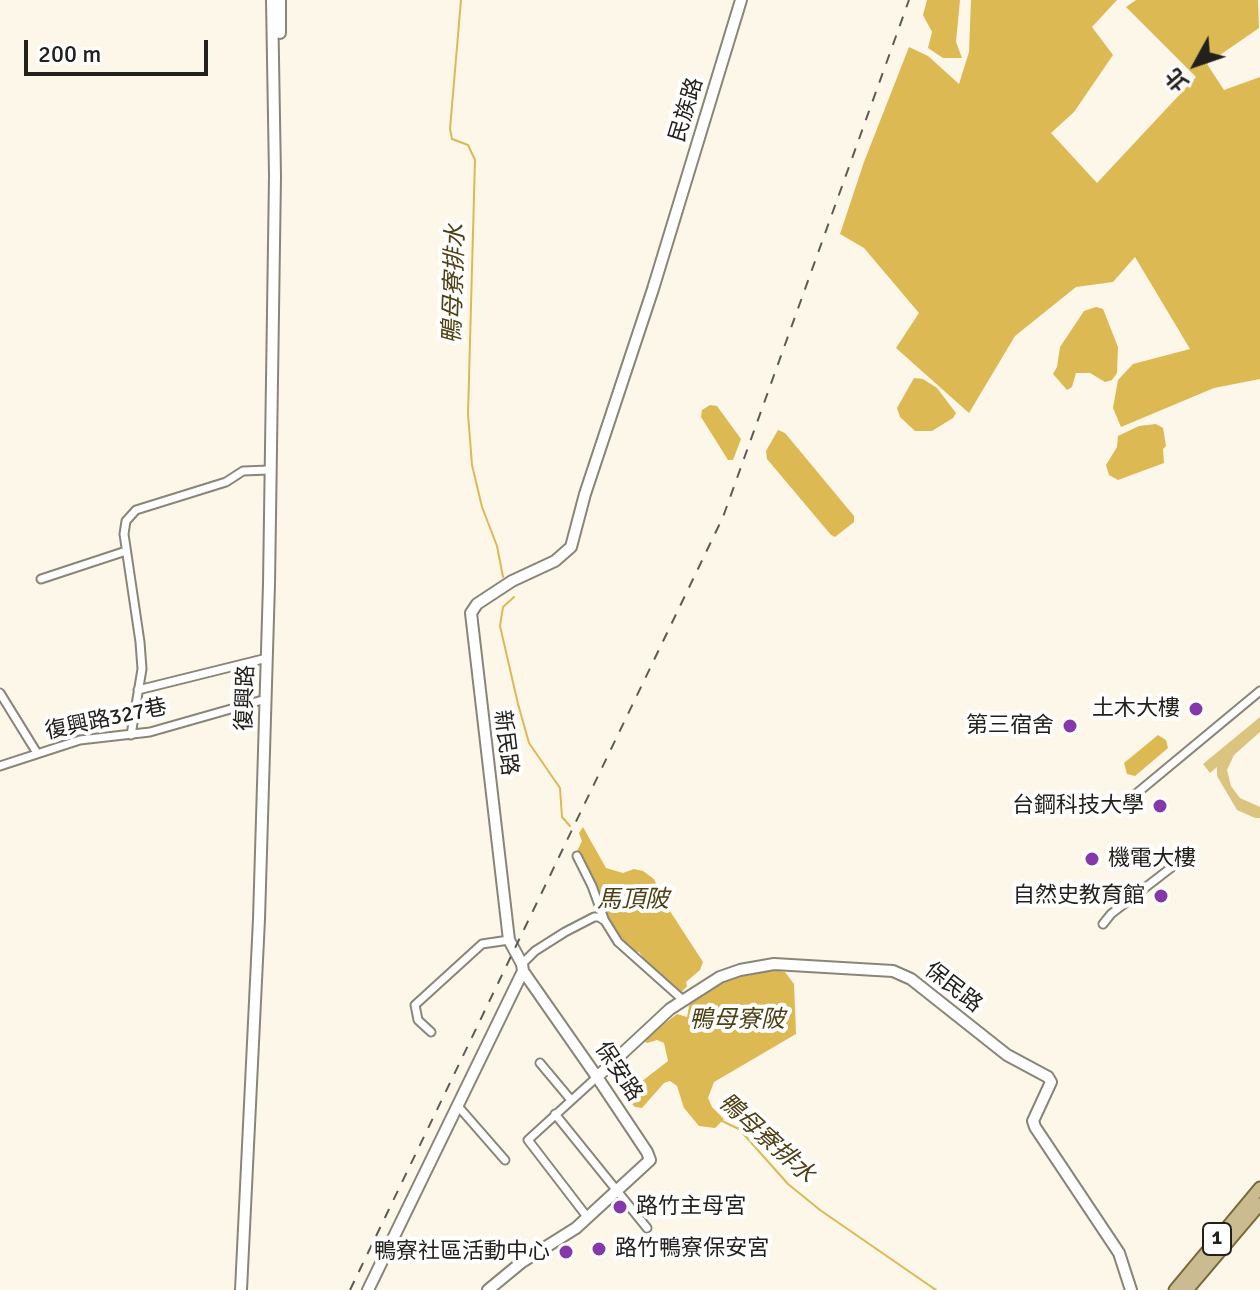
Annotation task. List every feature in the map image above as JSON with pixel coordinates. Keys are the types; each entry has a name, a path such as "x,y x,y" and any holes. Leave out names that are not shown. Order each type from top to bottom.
{"main road":[{"name":"1","path":"1175,1290 1260,1188"},
{"name":"1","path":"1187,1290 1260,1204"}],"street":[{"name":"復興路","path":"272,0 275,107"},
{"name":"復興路","path":"241,1290 266,699 275,107 280,0"},
{"name":"民族路","path":"670,232 741,0"},
{"name":"新民路","path":"522,967 509,940 471,613 477,604 555,561 571,547 585,494 670,232"},
{"path":"131,735 142,669 124,528 131,514 226,482 243,471 269,470"},
{"path":"41,579 126,551"},
{"path":"138,690 267,658"},
{"path":"1125,803 1260,691"},
{"path":"0,693 37,753"},
{"name":"復興路327巷","path":"0,766 98,736 150,732 266,699"},
{"path":"577,856 605,921 618,942 683,1000"},
{"path":"1103,924 1111,914 1181,860"},
{"path":"368,1290 522,967 535,951 594,917 605,921"},
{"path":"431,1032 418,1020 415,1005 482,944 509,940"},
{"name":"保民路","path":"588,1218 528,1140 683,1000 720,977 774,964 875,968 911,979 1007,1055 1048,1077 1051,1082 1033,1121 1035,1127 1119,1253 1131,1290"},
{"name":"保安路","path":"488,1290 522,1262 576,1228 649,1164 650,1156 522,967"},
{"path":"540,1063 571,1100"},
{"path":"457,1105 505,1160"},
{"path":"555,1114 647,1228"}],"shaded area":[{"path":"1260,717 1260,732 1234,755 1227,770 1231,786 1240,798 1260,807 1260,818 1255,818 1237,810 1217,776 1217,767 1210,773 1203,764"}],"water":[{"path":"927,0 960,0 956,42 962,58 943,58 928,48 932,32 923,15"},
{"path":"971,0 1117,0 1092,27 1113,55 1074,112 1051,133 1097,183 1196,77 1126,7 1136,0 1258,0 1259,28 1207,64 1224,90 1260,77 1260,379 1214,388 1121,427 1113,408 1118,380 1133,364 1190,349 1135,257 1113,282 1076,287 1015,336 969,413 896,348 919,313 864,248 840,234 864,162 909,47 928,56 959,84 969,52"},
{"path":"1096,307 1103,309 1118,347 1117,373 1112,380 1105,382 1090,373 1076,373 1072,387 1067,390 1053,374 1060,347 1084,311"},
{"path":"914,378 923,379 937,388 956,413 932,431 915,431 900,417 897,408"},
{"path":"710,405 717,406 741,439 733,460 728,460 701,417 702,410"},
{"path":"1156,424 1163,428 1166,446 1163,449 1164,463 1118,480 1109,475 1106,465 1117,447 1118,436 1139,426"},
{"path":"778,430 785,433 854,516 854,522 835,537 767,459 766,451"},
{"path":"1158,735 1166,740 1168,748 1135,776 1127,774 1124,763"},
{"name":"馬頂陂","path":"583,827 606,868 623,873 634,869 643,871 654,879 666,905 703,962 680,994 650,967 639,952 630,951 614,927 576,853 582,841 579,833"},
{"name":"鴨母寮陂","path":"768,969 785,972 794,984 796,1034 714,1082 708,1098 724,1119 715,1128 699,1126 684,1108 677,1086 670,1081 664,1083 642,1108 635,1107 627,1099 628,1092 668,1061 664,1043 657,1040 647,1043 643,1040 677,1014 687,1017 690,1001 724,979"}],"waterway":[{"name":"鴨母寮排水","path":"461,0 450,129 452,139 468,145 475,160 468,414 472,465 482,507 497,546 503,577"},
{"name":"鴨母寮排水","path":"514,597 503,607 500,626 518,704 529,743 560,788 562,817 570,826"},
{"name":"鴨母寮排水","path":"722,1121 739,1129 788,1184 820,1210 936,1290"}],"railway":[{"path":"350,1290 723,517 909,0"}],"place":[{"name":"土木大樓","path":"1196,709"},
{"name":"第三宿舍","path":"1070,726"},
{"name":"台鋼科技大學","path":"1160,806"},
{"name":"機電大樓","path":"1092,859"},
{"name":"自然史教育館","path":"1161,896"},
{"name":"路竹主母宮","path":"620,1207"},
{"name":"路竹鴨寮保安宮","path":"599,1249"},
{"name":"鴨寮社區活動中心","path":"566,1252"}]}
